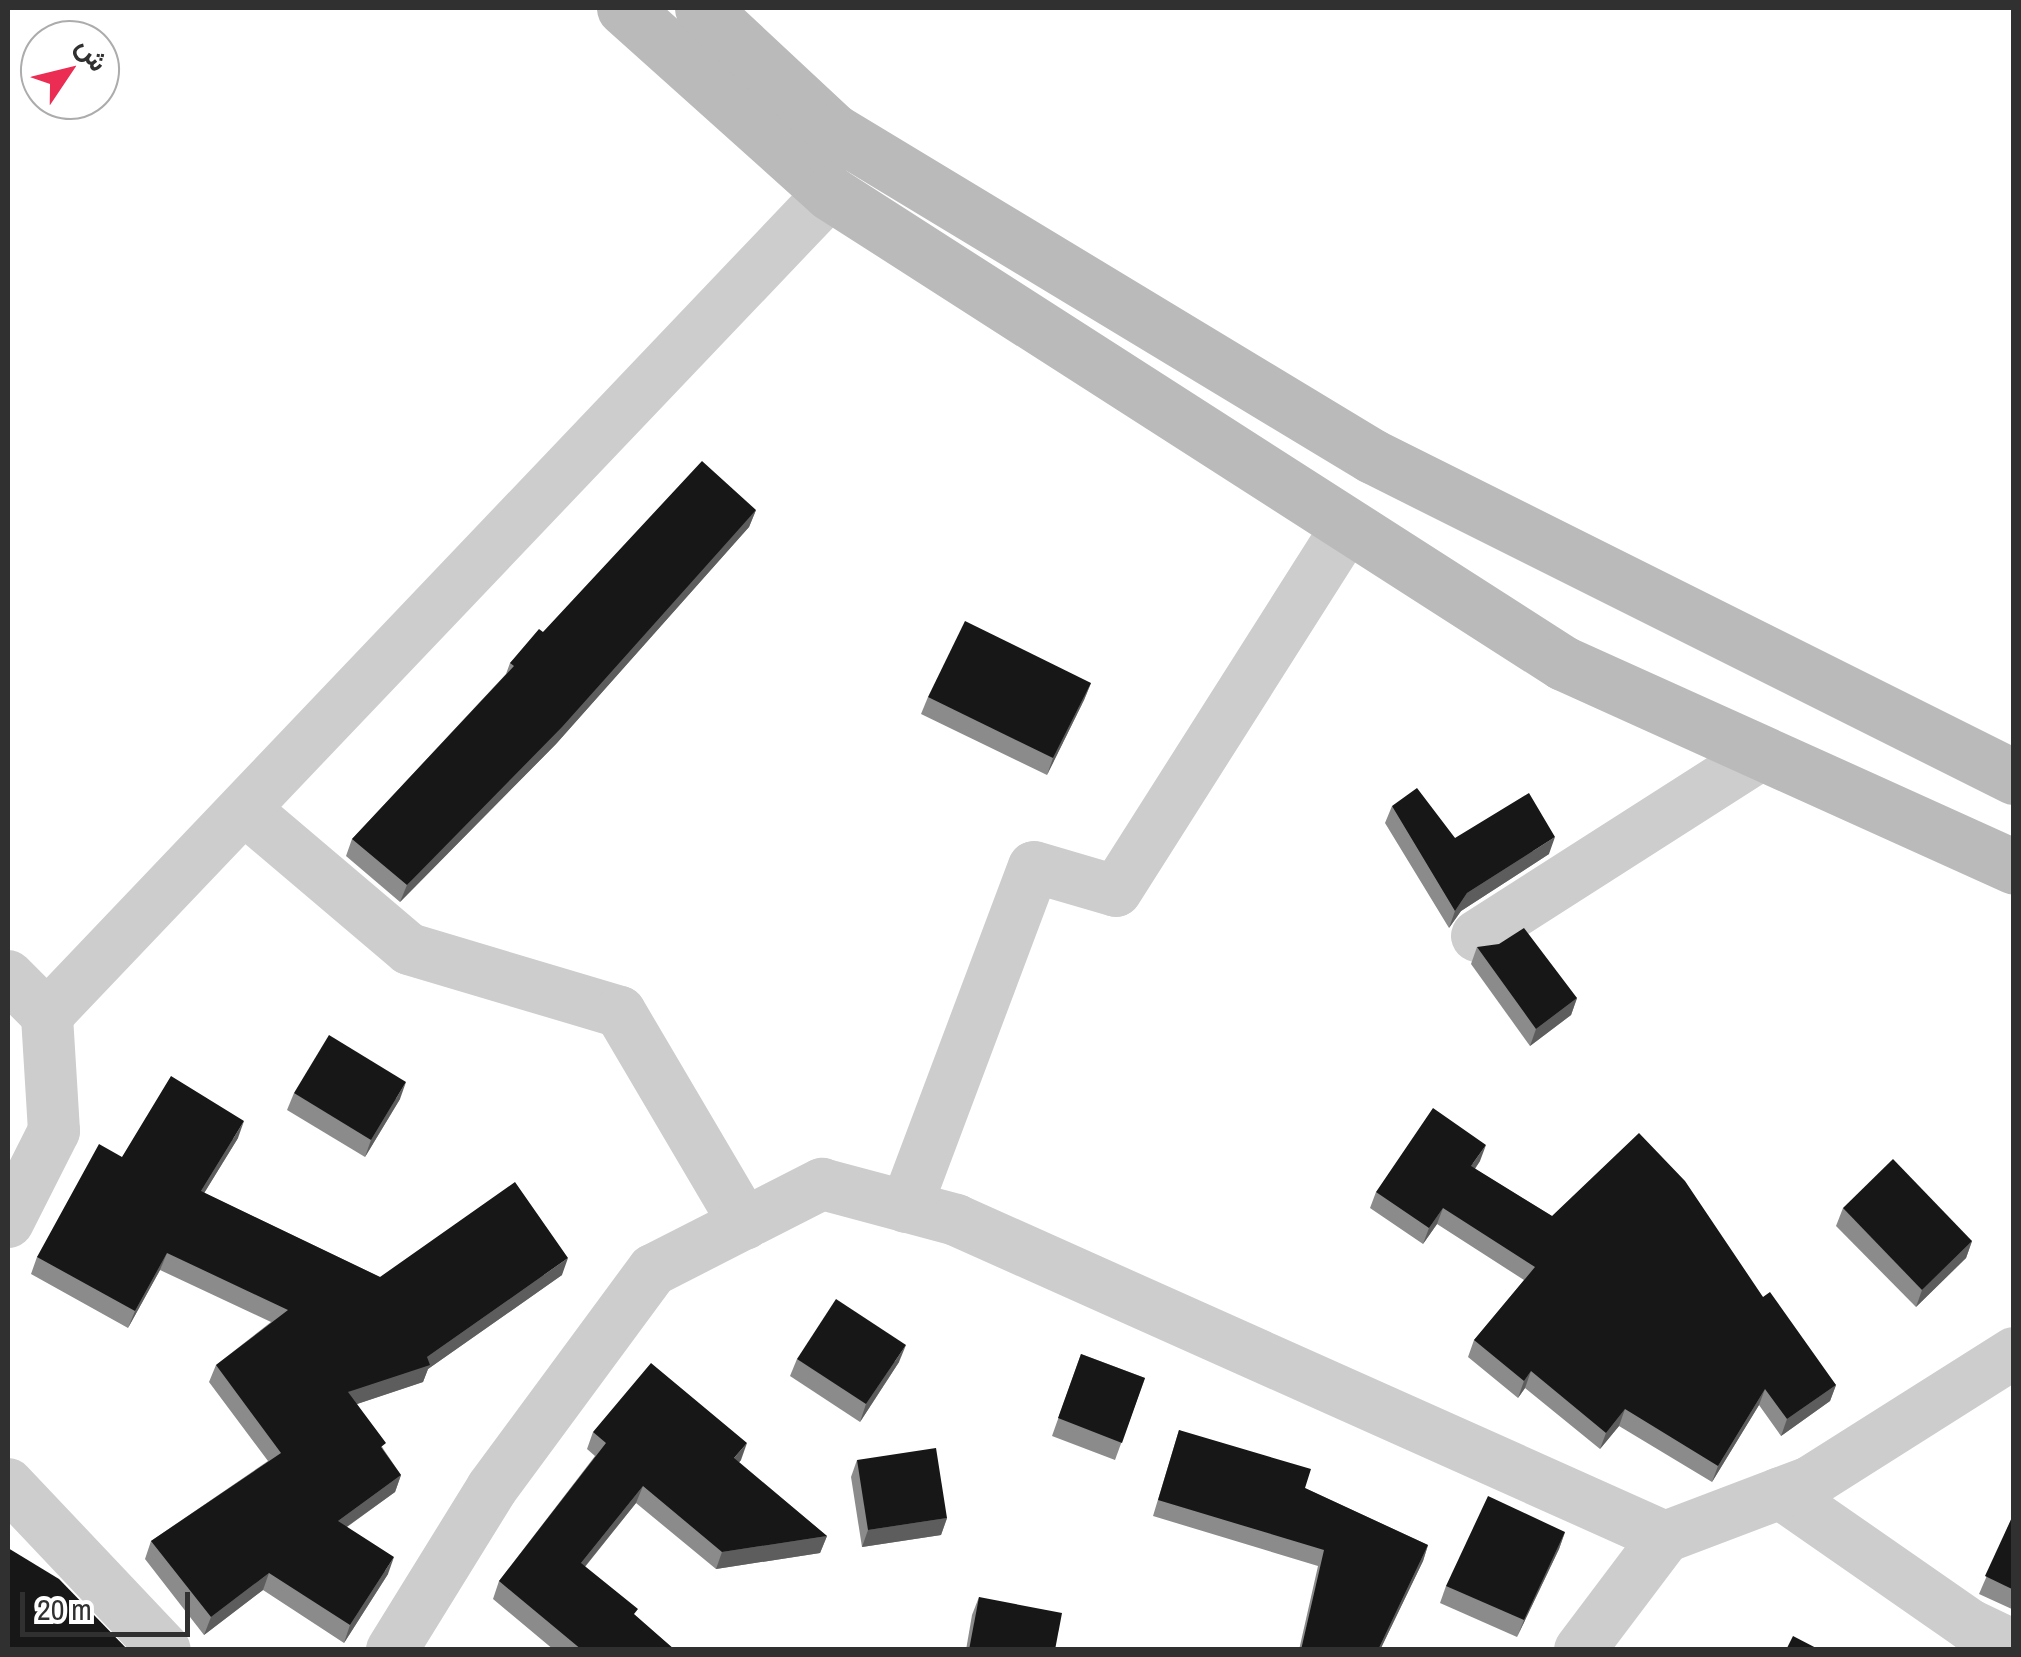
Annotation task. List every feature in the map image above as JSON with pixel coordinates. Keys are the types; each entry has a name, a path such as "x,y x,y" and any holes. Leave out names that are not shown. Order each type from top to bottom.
{"main road":[{"path":"624,8 830,194 1564,663 2014,867"},
{"path":"702,8 834,131 1372,456 2014,777"}],"street":[{"path":"47,1014 830,194"},
{"path":"906,1207 1034,867 1116,891 1348,525"},
{"path":"1477,936 1762,753"},
{"path":"244,809 409,949 620,1012 744,1224"},
{"path":"8,976 47,1014 54,1131 8,1222"},
{"path":"392,1650 492,1488 654,1270 822,1184 956,1220 1665,1537"},
{"path":"1580,1650 1665,1537 1810,1482 2014,1353"},
{"path":"8,1484 165,1650"},
{"path":"1780,1493 1970,1626 2014,1646"}],"building":[{"path":"702,461 756,510 562,727 407,885 352,839 514,666 510,663 539,629 543,632"},
{"path":"965,621 1091,683 1053,758 928,697"},
{"path":"1417,788 1455,838 1529,793 1555,837 1467,893 1455,911 1392,806"},
{"path":"1524,928 1577,998 1536,1029 1477,947 1499,944"},
{"path":"329,1035 406,1082 371,1140 294,1093"},
{"path":"171,1076 244,1121 201,1191 380,1277 515,1182 568,1258 427,1357 430,1365 348,1392 386,1443 381,1447 401,1475 338,1521 394,1557 350,1625 269,1573 211,1617 151,1541 281,1453 216,1365 288,1310 167,1253 135,1311 37,1257 99,1144 122,1157"},
{"path":"1433,1108 1486,1145 1471,1166 1552,1216 1639,1133 1685,1181 1763,1297 1770,1292 1836,1385 1787,1419 1765,1389 1718,1466 1625,1409 1606,1433 1531,1371 1524,1381 1474,1340 1535,1267 1443,1208 1429,1228 1376,1192"},
{"path":"1893,1159 1972,1241 1922,1290 1843,1208"},
{"path":"836,1299 906,1345 866,1404 797,1359"},
{"path":"1081,1354 1145,1378 1122,1443 1058,1418"},
{"path":"651,1363 747,1443 734,1458 827,1536 722,1552 643,1486 581,1563 638,1609 634,1614 675,1650 582,1650 499,1581 606,1443 593,1432"},
{"path":"1179,1430 1311,1469 1305,1488 1428,1545 1378,1650 1301,1650 1324,1550 1158,1500"},
{"path":"936,1448 947,1518 868,1530 857,1460"},
{"path":"1488,1496 1565,1532 1524,1620 1446,1586"},
{"path":"2014,1513 2014,1590 1985,1576"},
{"path":"8,1548 59,1579 128,1650 8,1650"},
{"path":"979,1597 1062,1613 1055,1650 969,1650"},
{"path":"1793,1636 1820,1650 1786,1650"}]}
